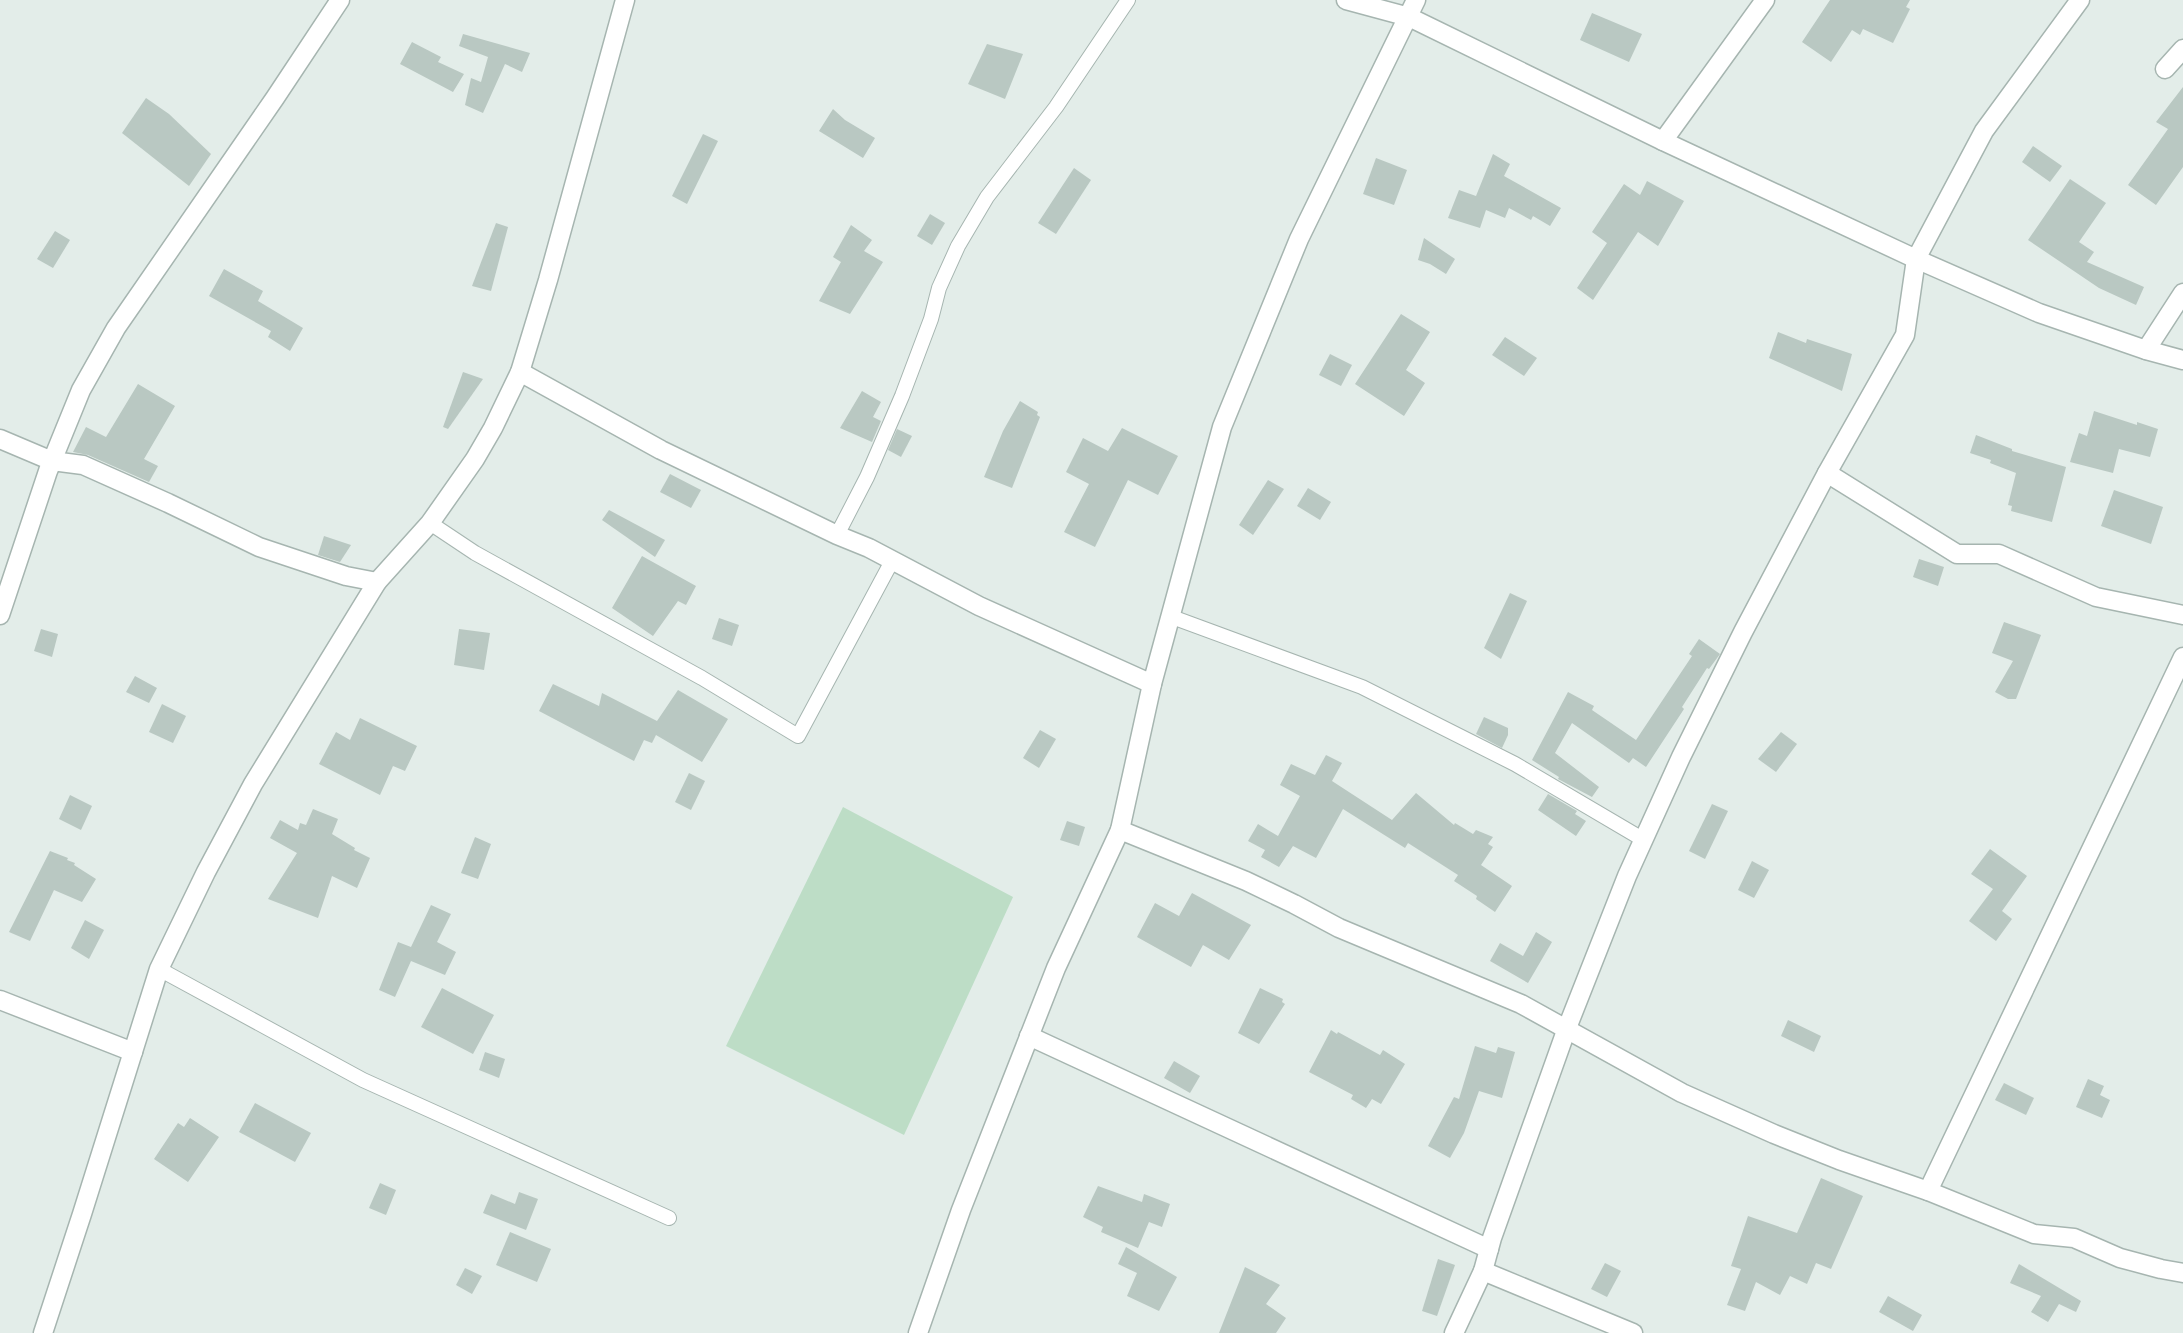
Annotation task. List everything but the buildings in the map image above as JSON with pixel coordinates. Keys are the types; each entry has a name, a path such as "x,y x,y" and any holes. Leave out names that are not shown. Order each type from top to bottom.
{"street":[{"path":"0,615 52,461 81,390 116,328 340,0"},
{"path":"43,1333 159,969 206,872 253,784 377,582 430,524 475,459 520,372 548,280 625,0"},
{"path":"1346,0 1412,8 1663,141 1916,259 2039,313 2145,350 2183,360"},
{"path":"1663,141 1765,0"},
{"path":"1454,1333 1484,1271 1489,1249 1567,1028 1627,876 1681,757 1743,632 1827,473 1905,335 1916,259 1984,130 2080,0"},
{"path":"918,1333 961,1210 1056,968 1120,830 1152,684 1222,427 1299,239 1412,8"},
{"path":"2165,69 2183,49"},
{"path":"2145,350 2183,294"},
{"path":"520,372 661,450 837,535 869,548 979,606 1152,684"},
{"path":"0,439 52,461 83,465 259,547 346,576 377,582"},
{"path":"1827,473 1957,554 1999,554 2096,597 2183,615"},
{"path":"1928,1191 2183,657"},
{"path":"1120,830 1246,881 1339,928 1521,1004 1692,1098 1796,1143 1928,1191 2034,1234 2074,1238 2120,1258 2183,1273"},
{"path":"0,1000 133,1052"},
{"path":"1029,1036 1489,1249"},
{"path":"1484,1271 1633,1333"}],"lane":[{"path":"837,535 867,477 902,396 939,288 958,246 987,197 1056,107 1128,0"},
{"path":"430,524 475,553 702,678 798,736 892,561"},
{"path":"1172,617 1362,687 1515,764 1644,840"},
{"path":"159,969 363,1080 669,1218"}],"green space":[{"path":"843,807 1013,897 904,1135 726,1046"}]}
